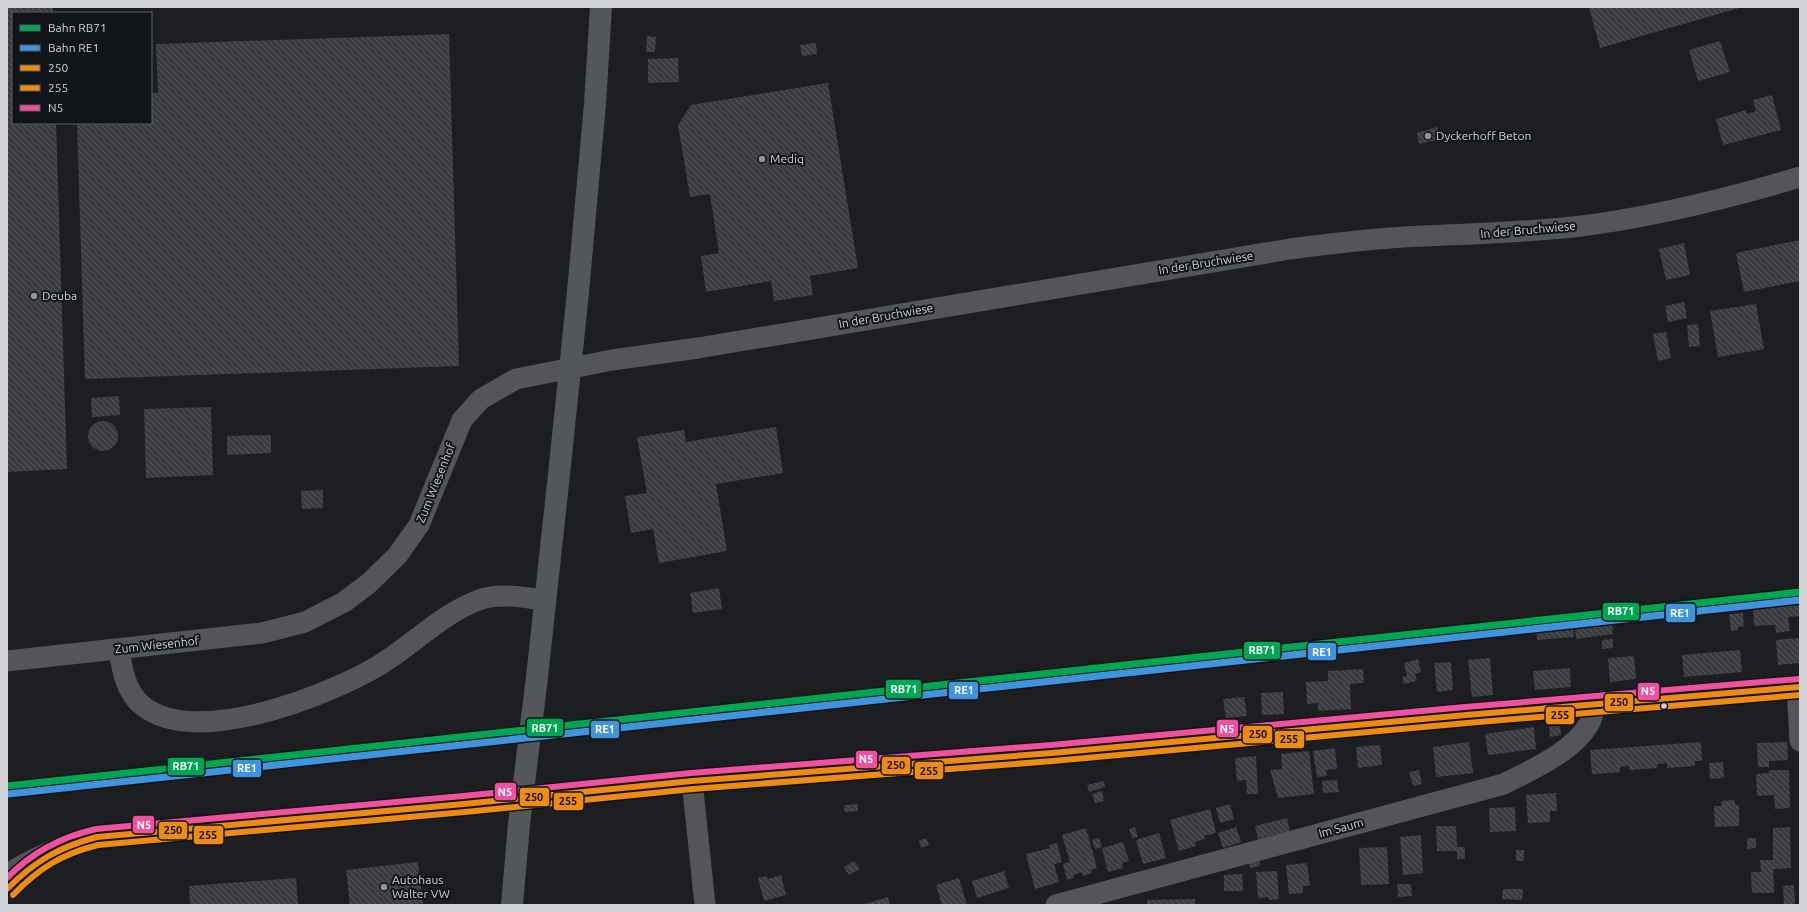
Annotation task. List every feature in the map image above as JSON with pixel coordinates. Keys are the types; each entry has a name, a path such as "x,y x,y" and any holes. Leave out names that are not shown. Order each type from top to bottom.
{"main road":[{"path":"512,905 519,824 537,677 578,292 602,7"}],"street":[{"name":"In der Bruchwiese","path":"612,360 698,348 1343,242 1405,237 1504,233 1581,226 1671,210 1716,200 1800,177"},
{"name":"Zum Wiesenhof","path":"7,661 262,633 305,622 344,602 368,584 397,556 419,525 462,420 481,399 516,379 612,360"},
{"path":"119,649 122,673 129,689 142,706 156,714 187,723 213,722 271,711 344,684 378,666 459,608 481,599 497,596 545,600"},
{"path":"7,875 18,867 76,842 97,837 307,817 472,804 692,781 1044,754 1595,703 1798,687 1800,741"},
{"name":"Im Saum","path":"1056,905 1504,784 1562,752 1578,738 1590,723 1595,703"},
{"path":"692,781 705,905"},
{"path":"7,888 48,854"}],"building":[{"name":"Deuba","path":"7,7 53,7 53,12 12,12 12,124 56,124 67,469 7,472"},
{"path":"1589,7 1739,7 1739,8 1600,48"},
{"path":"449,34 459,366 85,379 77,124 152,124 152,93 158,93 156,44"},
{"path":"647,36 656,37 655,52 646,52"},
{"path":"1720,41 1730,72 1698,81 1689,50"},
{"path":"816,43 817,54 802,56 800,45"},
{"path":"678,58 679,82 648,83 648,59"},
{"name":"Mediq","path":"828,83 858,268 810,276 813,295 774,301 771,281 706,292 701,256 719,253 710,194 690,197 678,125 691,105"},
{"path":"1772,95 1781,130 1723,145 1716,119 1746,110 1747,114 1756,111 1753,100"},
{"name":"Dyckerhoff Beton","path":"1437,127 1440,139 1419,144 1417,133"},
{"path":"1800,240 1800,281 1744,292 1736,253"},
{"path":"1684,243 1690,275 1666,280 1659,249"},
{"path":"1684,302 1687,318 1668,322 1665,306"},
{"path":"1756,304 1764,349 1718,357 1710,311"},
{"path":"1698,324 1700,346 1689,347 1687,325"},
{"path":"1666,332 1671,358 1658,361 1653,334"},
{"path":"119,396 120,415 92,417 91,398"},
{"path":"211,407 213,475 146,478 144,409"},
{"path":"103,421 114,425 118,436 114,447 103,451 92,447 88,436 92,425"},
{"path":"776,427 783,473 716,484 727,551 659,563 653,529 631,533 625,496 647,493 637,437 684,430 686,442"},
{"path":"271,435 271,453 227,455 227,436"},
{"path":"323,490 323,508 302,509 301,491"},
{"path":"719,588 722,609 693,613 690,593"},
{"path":"1800,604 1800,616 1788,617 1790,631 1776,633 1775,625 1754,626 1753,610"},
{"path":"1743,613 1744,626 1738,627 1738,630 1731,631 1729,614"},
{"path":"1612,624 1613,634 1576,639 1575,629"},
{"path":"1573,627 1574,637 1537,640 1536,630"},
{"path":"1799,638 1800,663 1778,665 1776,640"},
{"path":"1613,639 1613,648 1602,649 1602,640"},
{"path":"1740,650 1742,672 1684,677 1682,655"},
{"path":"1634,656 1636,679 1610,682 1608,658"},
{"path":"1490,658 1493,695 1472,697 1468,660"},
{"path":"1418,659 1421,672 1415,674 1417,681 1404,684 1402,677 1407,676 1404,663"},
{"path":"1451,662 1453,690 1437,692 1434,663"},
{"path":"1570,668 1571,687 1535,690 1533,671"},
{"path":"1363,669 1364,683 1350,684 1351,709 1318,711 1318,703 1307,704 1306,682 1328,681 1328,671"},
{"path":"1283,692 1284,714 1262,715 1261,693"},
{"path":"1244,697 1247,716 1226,718 1223,699"},
{"path":"1560,726 1561,735 1550,737 1549,727"},
{"path":"1534,727 1536,749 1488,755 1485,734"},
{"path":"1469,742 1473,773 1436,777 1433,747"},
{"path":"1701,742 1702,761 1695,761 1695,766 1667,768 1667,763 1657,764 1657,768 1629,770 1629,766 1620,767 1620,772 1592,774 1590,750"},
{"path":"1787,742 1788,760 1769,761 1769,767 1758,767 1757,743"},
{"path":"1380,745 1382,765 1358,768 1356,747"},
{"path":"1335,748 1337,769 1326,770 1327,776 1317,777 1313,751"},
{"path":"1309,751 1314,794 1278,798 1270,770 1282,769 1281,754"},
{"path":"1256,756 1258,794 1247,794 1246,780 1237,781 1235,758"},
{"path":"1723,762 1724,778 1710,779 1709,763"},
{"path":"1419,770 1422,784 1413,786 1409,772"},
{"path":"1769,770 1789,770 1790,808 1775,809 1774,795 1757,796 1756,774 1769,773"},
{"path":"1337,780 1339,792 1323,793 1322,781"},
{"path":"1104,781 1105,787 1089,792 1087,785"},
{"path":"1102,791 1104,801 1095,803 1092,794"},
{"path":"1556,793 1557,811 1550,811 1550,822 1528,823 1526,795"},
{"path":"1735,800 1735,805 1739,805 1739,826 1715,827 1714,806 1722,806 1721,801"},
{"path":"858,804 858,811 845,812 844,805"},
{"path":"1230,804 1234,819 1220,823 1216,808"},
{"path":"1515,807 1516,831 1490,832 1489,808"},
{"path":"1210,809 1216,833 1204,836 1205,839 1195,842 1196,846 1179,851 1170,820"},
{"path":"1287,818 1290,831 1258,839 1255,826"},
{"path":"1436,826 1456,826 1457,847 1465,847 1465,859 1457,859 1457,851 1437,851"},
{"path":"1135,827 1138,837 1132,838 1129,829"},
{"path":"1236,827 1241,842 1223,848 1218,833"},
{"path":"1790,827 1791,868 1773,869 1774,893 1752,893 1751,872 1761,872 1760,860 1773,860 1773,828"},
{"path":"1086,828 1097,868 1091,870 1092,873 1083,876 1082,872 1073,875 1074,878 1067,880 1063,864 1070,862 1062,835"},
{"path":"1159,833 1166,858 1143,864 1136,840"},
{"path":"1421,835 1423,873 1403,875 1400,837"},
{"path":"926,838 929,845 921,848 919,841"},
{"path":"1099,838 1102,847 1095,849 1092,840"},
{"path":"1747,838 1756,838 1756,848 1747,849"},
{"path":"1123,842 1129,861 1122,863 1123,868 1108,872 1102,848"},
{"path":"1057,843 1062,862 1054,864 1059,882 1035,889 1026,854 1050,848 1049,845"},
{"path":"1387,847 1389,884 1361,885 1359,848"},
{"path":"1516,850 1524,850 1524,861 1516,861"},
{"path":"1259,858 1260,866 1250,868 1248,859"},
{"path":"854,861 860,869 849,875 844,867"},
{"name":"Autohaus Walter VW","path":"418,862 423,905 350,905 346,870"},
{"path":"1307,863 1310,886 1303,886 1303,893 1289,894 1286,865"},
{"path":"1004,871 1009,888 977,898 972,881"},
{"path":"1277,871 1279,899 1269,900 1268,897 1258,898 1256,872"},
{"path":"1242,874 1243,891 1224,891 1224,875"},
{"path":"781,875 786,895 764,901 758,878 767,876 768,879"},
{"path":"296,878 298,905 190,905 189,886"},
{"path":"959,878 967,905 942,905 936,885"},
{"path":"1397,884 1411,884 1412,896 1398,897"},
{"path":"1794,885 1795,905 1784,905 1783,886"},
{"path":"1503,889 1523,889 1522,900 1502,899"},
{"path":"888,897 890,905 861,905"},
{"path":"1195,899 1195,905 1147,905 1147,900"}],"rail line":[{"name":"RB71","path":"7,786 1800,592"},
{"name":"RE1","path":"8,794 1800,600"}],"transit line":[{"name":"N5","path":"7,878 37,853 71,836 96,829 463,796 691,773 1051,745 1465,707 1799,679"},
{"name":"250","path":"7,889 28,870 48,856 71,845 97,837 464,804 692,781 1052,753 1466,715 1800,687"},
{"name":"255","path":"13,895 32,877 52,863 73,853 98,845 465,812 693,789 1053,761 1467,723 1800,695"}],"place":[{"name":"Dyckerhoff Beton","path":"1428,136"},
{"name":"Mediq","path":"762,159"},
{"name":"Deuba","path":"34,296"},
{"name":"Autohaus Walter VW","path":"384,887"}]}
